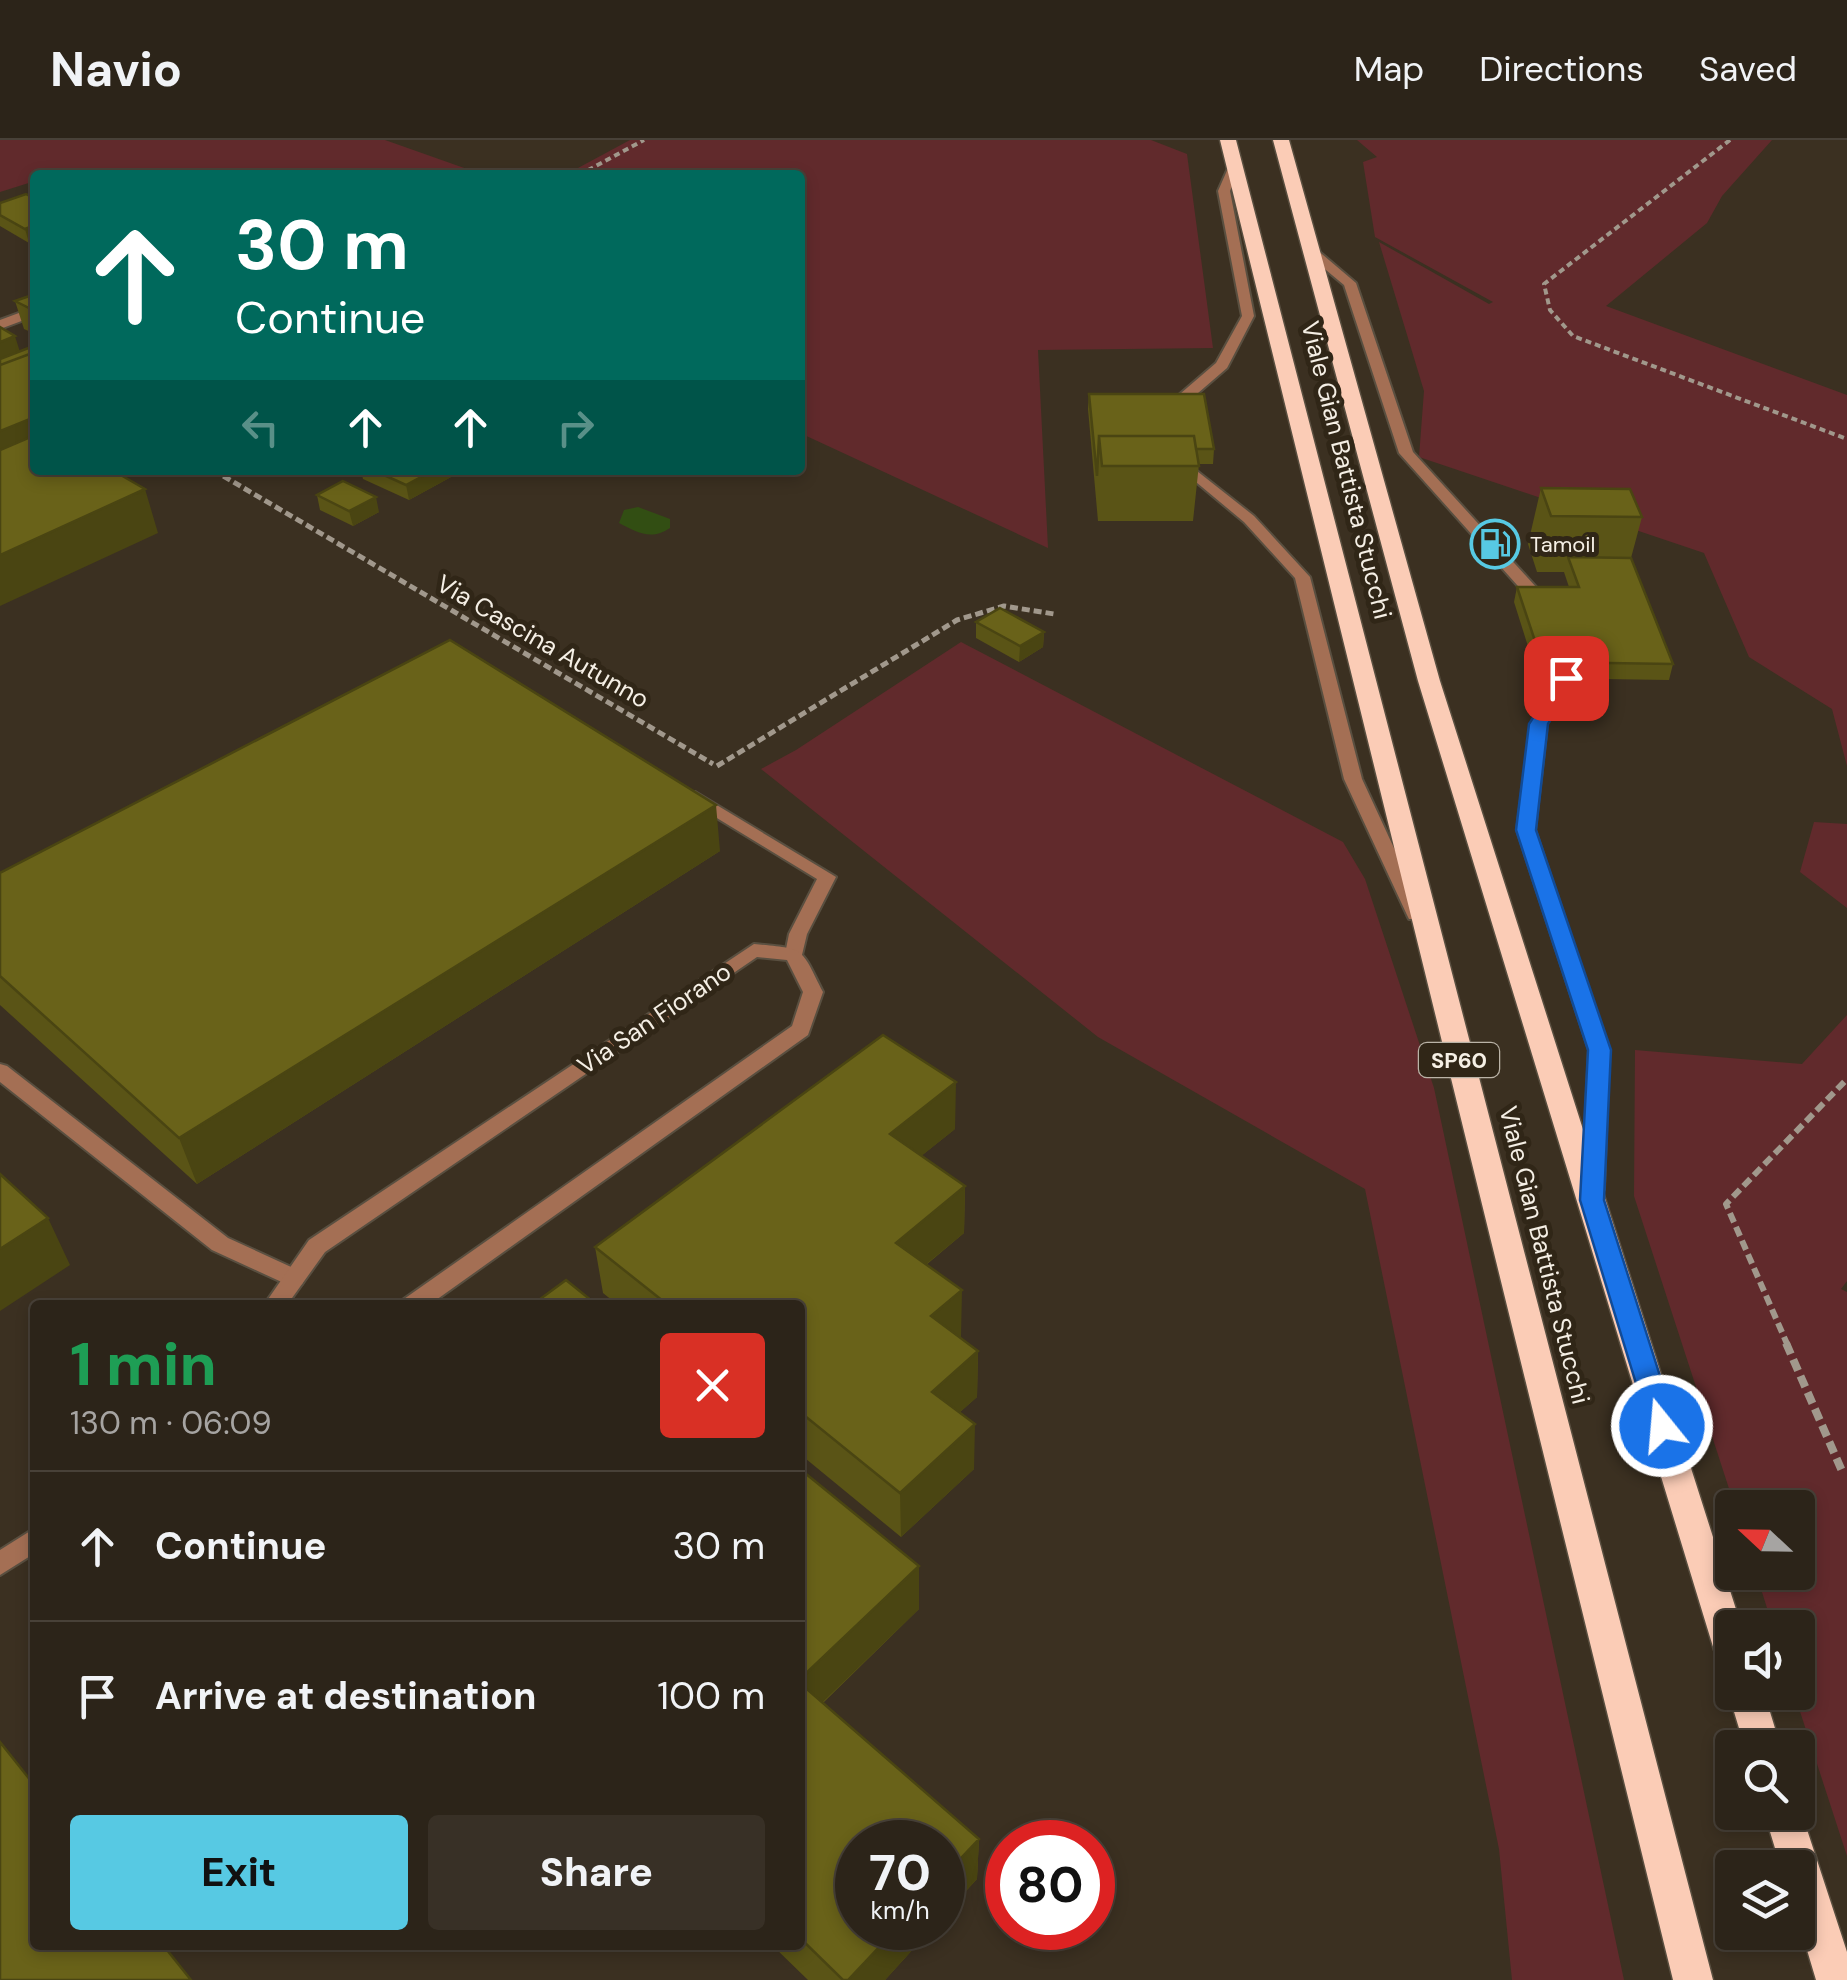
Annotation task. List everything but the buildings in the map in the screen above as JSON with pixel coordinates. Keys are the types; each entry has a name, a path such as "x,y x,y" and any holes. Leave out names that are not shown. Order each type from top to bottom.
{"highway":[{"name":"Viale Gian Battista Stucchi","path":"1282,140 1430,681 1720,1610"},
{"name":"Viale Gian Battista Stucchi","path":"1232,153 1693,1980"},
{"path":"1789,1830 1836,1980"}],"street":[{"path":"1171,409 1222,365 1248,316 1224,191 1232,153"},
{"path":"1312,252 1350,283 1406,454 1541,602"},
{"path":"0,325 30,313"},
{"path":"1183,464 1250,520 1302,577 1353,779 1430,944"},
{"path":"1566,678 1539,724 1526,830 1600,1050 1592,1200"},
{"path":"419,1300 801,1030 813,992 794,954 798,934 827,877 682,790"},
{"name":"Via San Fiorano","path":"279,1300 317,1246 754,950 794,954"},
{"path":"0,1071 220,1244 294,1278"},
{"path":"0,1564 30,1543"}],"path":[{"path":"588,170 644,140"},
{"path":"1730,140 1544,284 1550,310 1573,336 1847,439"},
{"name":"Via Cascina Autunno","path":"222,475 731,775"},
{"path":"717,766 957,620 990,605 1010,603 1054,614"},
{"path":"1842,1471 1726,1204 1847,1079"}],"shaded area":[{"path":"0,140 385,140 470,170 30,170 30,183 0,192"},
{"path":"630,140 1151,140 1187,154 1213,348 1038,350 1048,548 805,435 805,170 574,170"},
{"path":"1357,140 1772,140 1722,196 1707,223 1606,306 1847,395 1847,766 1832,709 1749,657 1704,553 1419,457 1424,391 1379,242 1489,304 1493,302 1375,237 1363,162 1377,157"},
{"path":"638,507 670,519 670,528 650,535 619,523 624,510"},
{"path":"961,642 1343,842 1365,879 1434,1088 1624,1980 1512,1980 1499,1849 1365,1189 1098,1037 761,769"},
{"path":"1814,822 1847,824 1847,908 1800,872"},
{"path":"1847,1015 1847,1281 1841,1289 1847,1292 1847,1856 1815,1758 1815,1730 1806,1730 1800,1710 1815,1710 1815,1610 1768,1610 1761,1590 1815,1590 1815,1490 1729,1490 1634,1196 1635,1050 1802,1064"}],"place":[{"name":"Tamoil","path":"1495,544"}],"route":[{"path":"1566,678 1539,724 1526,830 1600,1050 1592,1200 1662,1426"}]}
